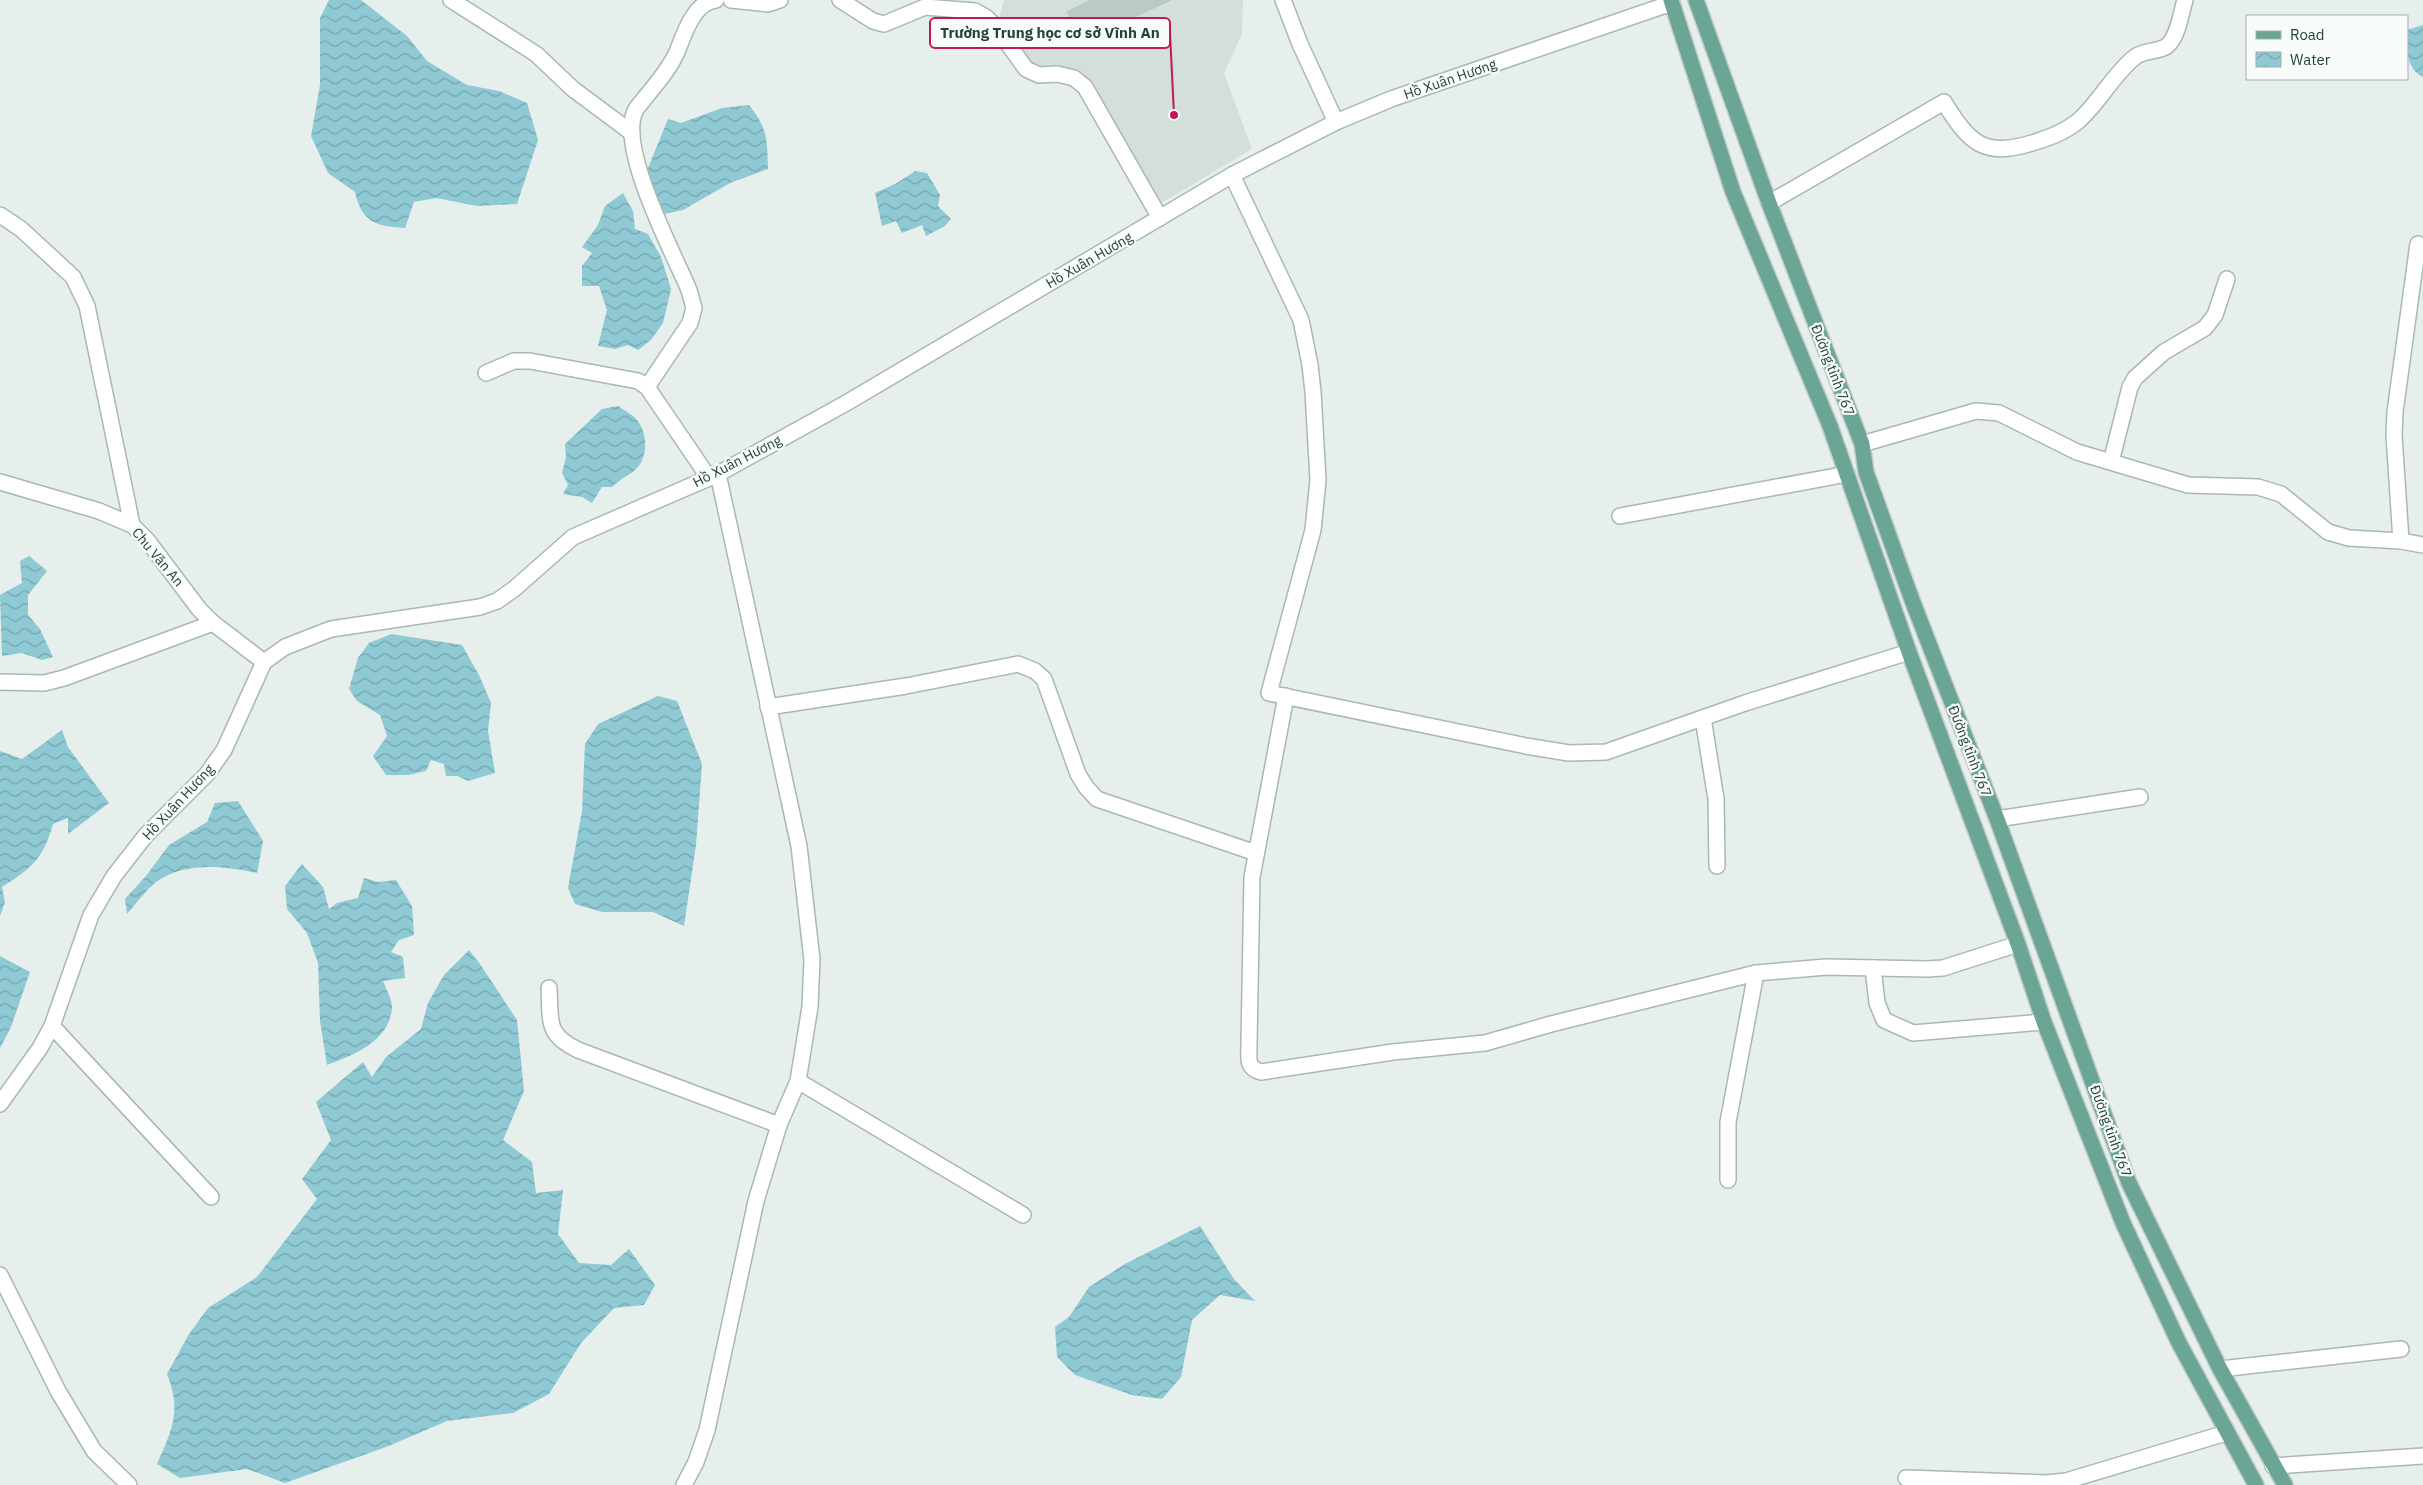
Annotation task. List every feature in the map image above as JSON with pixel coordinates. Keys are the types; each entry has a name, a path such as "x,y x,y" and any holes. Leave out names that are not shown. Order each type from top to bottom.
{"main road":[{"name":"Đường tỉnh 767","path":"1696,0 1769,203 1862,444 1866,472 1912,600 1997,819 2129,1183 2220,1369 2285,1485"},
{"name":"Đường tỉnh 767","path":"1674,1 1733,192 1820,401 1909,652 2018,944 2044,1022 2123,1223 2179,1343 2226,1433 2256,1485"},
{"path":"1820,401 1842,392"}],"street":[{"path":"451,0 536,54 573,88 632,132"},
{"path":"647,387 690,323 694,308 689,290 639,174 632,132 635,111 666,72 676,54 687,26 699,10 710,1 716,0"},
{"path":"731,0 768,4 780,0"},
{"path":"840,0 873,21 884,24 926,7 976,11 986,18 1026,69 1039,75 1057,74 1074,78 1085,87 1160,218"},
{"path":"1283,0 1300,44 1336,122"},
{"path":"1769,203 1944,102 1964,132 1978,144 1992,150 2017,148 2055,136 2077,121 2136,56 2167,46 2174,35 2185,0"},
{"name":"Hồ Xuân Hương","path":"0,1104 40,1048 52,1026 91,915 114,876 146,835 206,774 224,750 264,662 286,647 331,629 480,607 497,601 514,589 573,537 713,476 848,402 1232,175 1336,122 1391,99 1674,1"},
{"path":"1232,175 1300,320 1310,365 1318,480 1313,530 1269,693 1569,753 1606,752 1745,703 1909,652"},
{"path":"0,215 21,229 73,277 87,306 132,525"},
{"path":"2401,541 2394,435 2395,412 2417,292 2418,244"},
{"path":"2111,462 2130,387 2135,378 2164,352 2205,328 2215,315 2227,279"},
{"path":"486,373 514,361 530,361 622,376 638,381 647,387 713,476 799,846 812,960 810,1007 798,1081 779,1125 756,1201 707,1430 696,1462 684,1485"},
{"path":"1862,444 1976,411 1988,411 1999,413 2077,452 2188,484 2258,487 2281,494 2328,532 2349,538 2401,541 2423,546"},
{"path":"1620,516 1847,474"},
{"name":"Chu Văn An","path":"0,482 99,511 132,525 147,540 199,609 213,623 264,662"},
{"path":"0,682 44,683 64,678 213,623"},
{"path":"768,707 906,686 1018,664 1036,671 1044,679 1078,774 1086,788 1097,799 1256,852"},
{"path":"1286,696 1264,823 1256,852 1252,877 1249,1064 1253,1070 1260,1072 1392,1052 1484,1043 1551,1024 1756,973 1826,967 1927,970 1943,968 2018,944"},
{"path":"1702,718 1716,799 1717,866"},
{"path":"1997,819 2140,798"},
{"path":"1873,968 1877,1003 1884,1020 1913,1033 2044,1022"},
{"path":"1728,1180 1728,1122 1756,973"},
{"path":"549,988 554,1034 562,1042 578,1050 779,1125"},
{"path":"52,1026 211,1197"},
{"path":"798,1081 1023,1215"},
{"path":"0,1274 58,1391 94,1451 129,1485"},
{"path":"2220,1369 2401,1349"},
{"path":"1906,1478 2046,1483 2066,1481 2226,1433"},
{"path":"2273,1466 2423,1456"}],"shaded area":[{"path":"1004,0 1243,0 1242,34 1224,73 1252,149 1160,204 1089,80 1077,71 1058,66 1042,68 1030,63 999,19"}],"water":[{"path":"329,0 361,0 407,36 427,61 467,85 499,91 527,103 538,140 517,204 477,206 436,198 414,202 405,228 378,224 366,216 355,192 328,173 311,136 320,85 320,18"},
{"path":"2423,25 2423,77 2417,73 2410,63 2408,56 2408,30"},
{"path":"749,105 763,128 768,169 730,183 683,210 665,214 646,173 668,119 681,123 722,108"},
{"path":"915,171 927,173 940,195 938,206 951,219 945,226 926,236 922,225 902,233 896,221 882,226 875,193 897,183"},
{"path":"623,193 633,211 635,229 648,234 661,257 671,289 663,323 651,340 638,350 628,345 615,349 598,346 607,310 599,286 582,286 582,266 592,253 582,247 598,225 605,206"},
{"path":"618,406 635,418 641,425 645,446 639,466 612,487 602,487 592,503 582,497 563,494 568,485 562,473 566,457 565,444 602,409"},
{"path":"29,556 47,571 28,595 28,615 40,629 53,657 42,660 22,653 2,656 0,595 22,583 20,561"},
{"path":"391,634 462,645 479,675 491,703 488,731 495,773 468,781 457,776 446,776 444,764 431,760 426,771 408,775 386,775 373,756 387,736 380,715 357,701 349,689 358,658 369,643"},
{"path":"658,696 677,701 702,764 696,845 684,926 653,912 602,912 575,904 568,888 582,811 585,744 598,724"},
{"path":"62,730 68,747 109,803 68,834 68,818 53,824 45,846 35,862 2,887 5,902 0,916 0,751 22,759"},
{"path":"238,801 263,841 257,873 232,868 205,867 192,868 167,875 156,882 127,914 125,899 146,876 169,845 207,822 215,803"},
{"path":"302,864 323,887 329,909 337,903 358,898 364,878 378,882 396,880 412,906 414,935 399,940 391,952 403,957 405,978 383,981 392,1004 390,1019 385,1029 369,1045 327,1065 320,1021 318,963 307,933 287,909 285,886"},
{"path":"469,950 517,1020 524,1091 503,1140 532,1162 536,1193 563,1190 558,1234 579,1263 611,1265 629,1249 655,1285 644,1305 614,1308 581,1343 549,1394 513,1413 447,1421 386,1447 285,1483 247,1469 180,1478 157,1464 171,1430 173,1420 174,1399 167,1374 189,1334 208,1308 257,1277 317,1199 302,1179 331,1140 316,1102 363,1062 372,1077 386,1057 421,1029 428,1003 444,975"},
{"path":"0,956 30,972 11,1027 0,1048"},
{"path":"1200,1226 1234,1279 1255,1301 1220,1295 1192,1320 1181,1377 1162,1399 1132,1395 1075,1375 1057,1357 1055,1327 1069,1317 1089,1287 1125,1264"}],"building":[{"path":"1090,0 1171,0 1084,41 1067,12"}],"place":[{"name":"Trường Trung học cơ sở Vĩnh An","path":"1174,115"}]}
